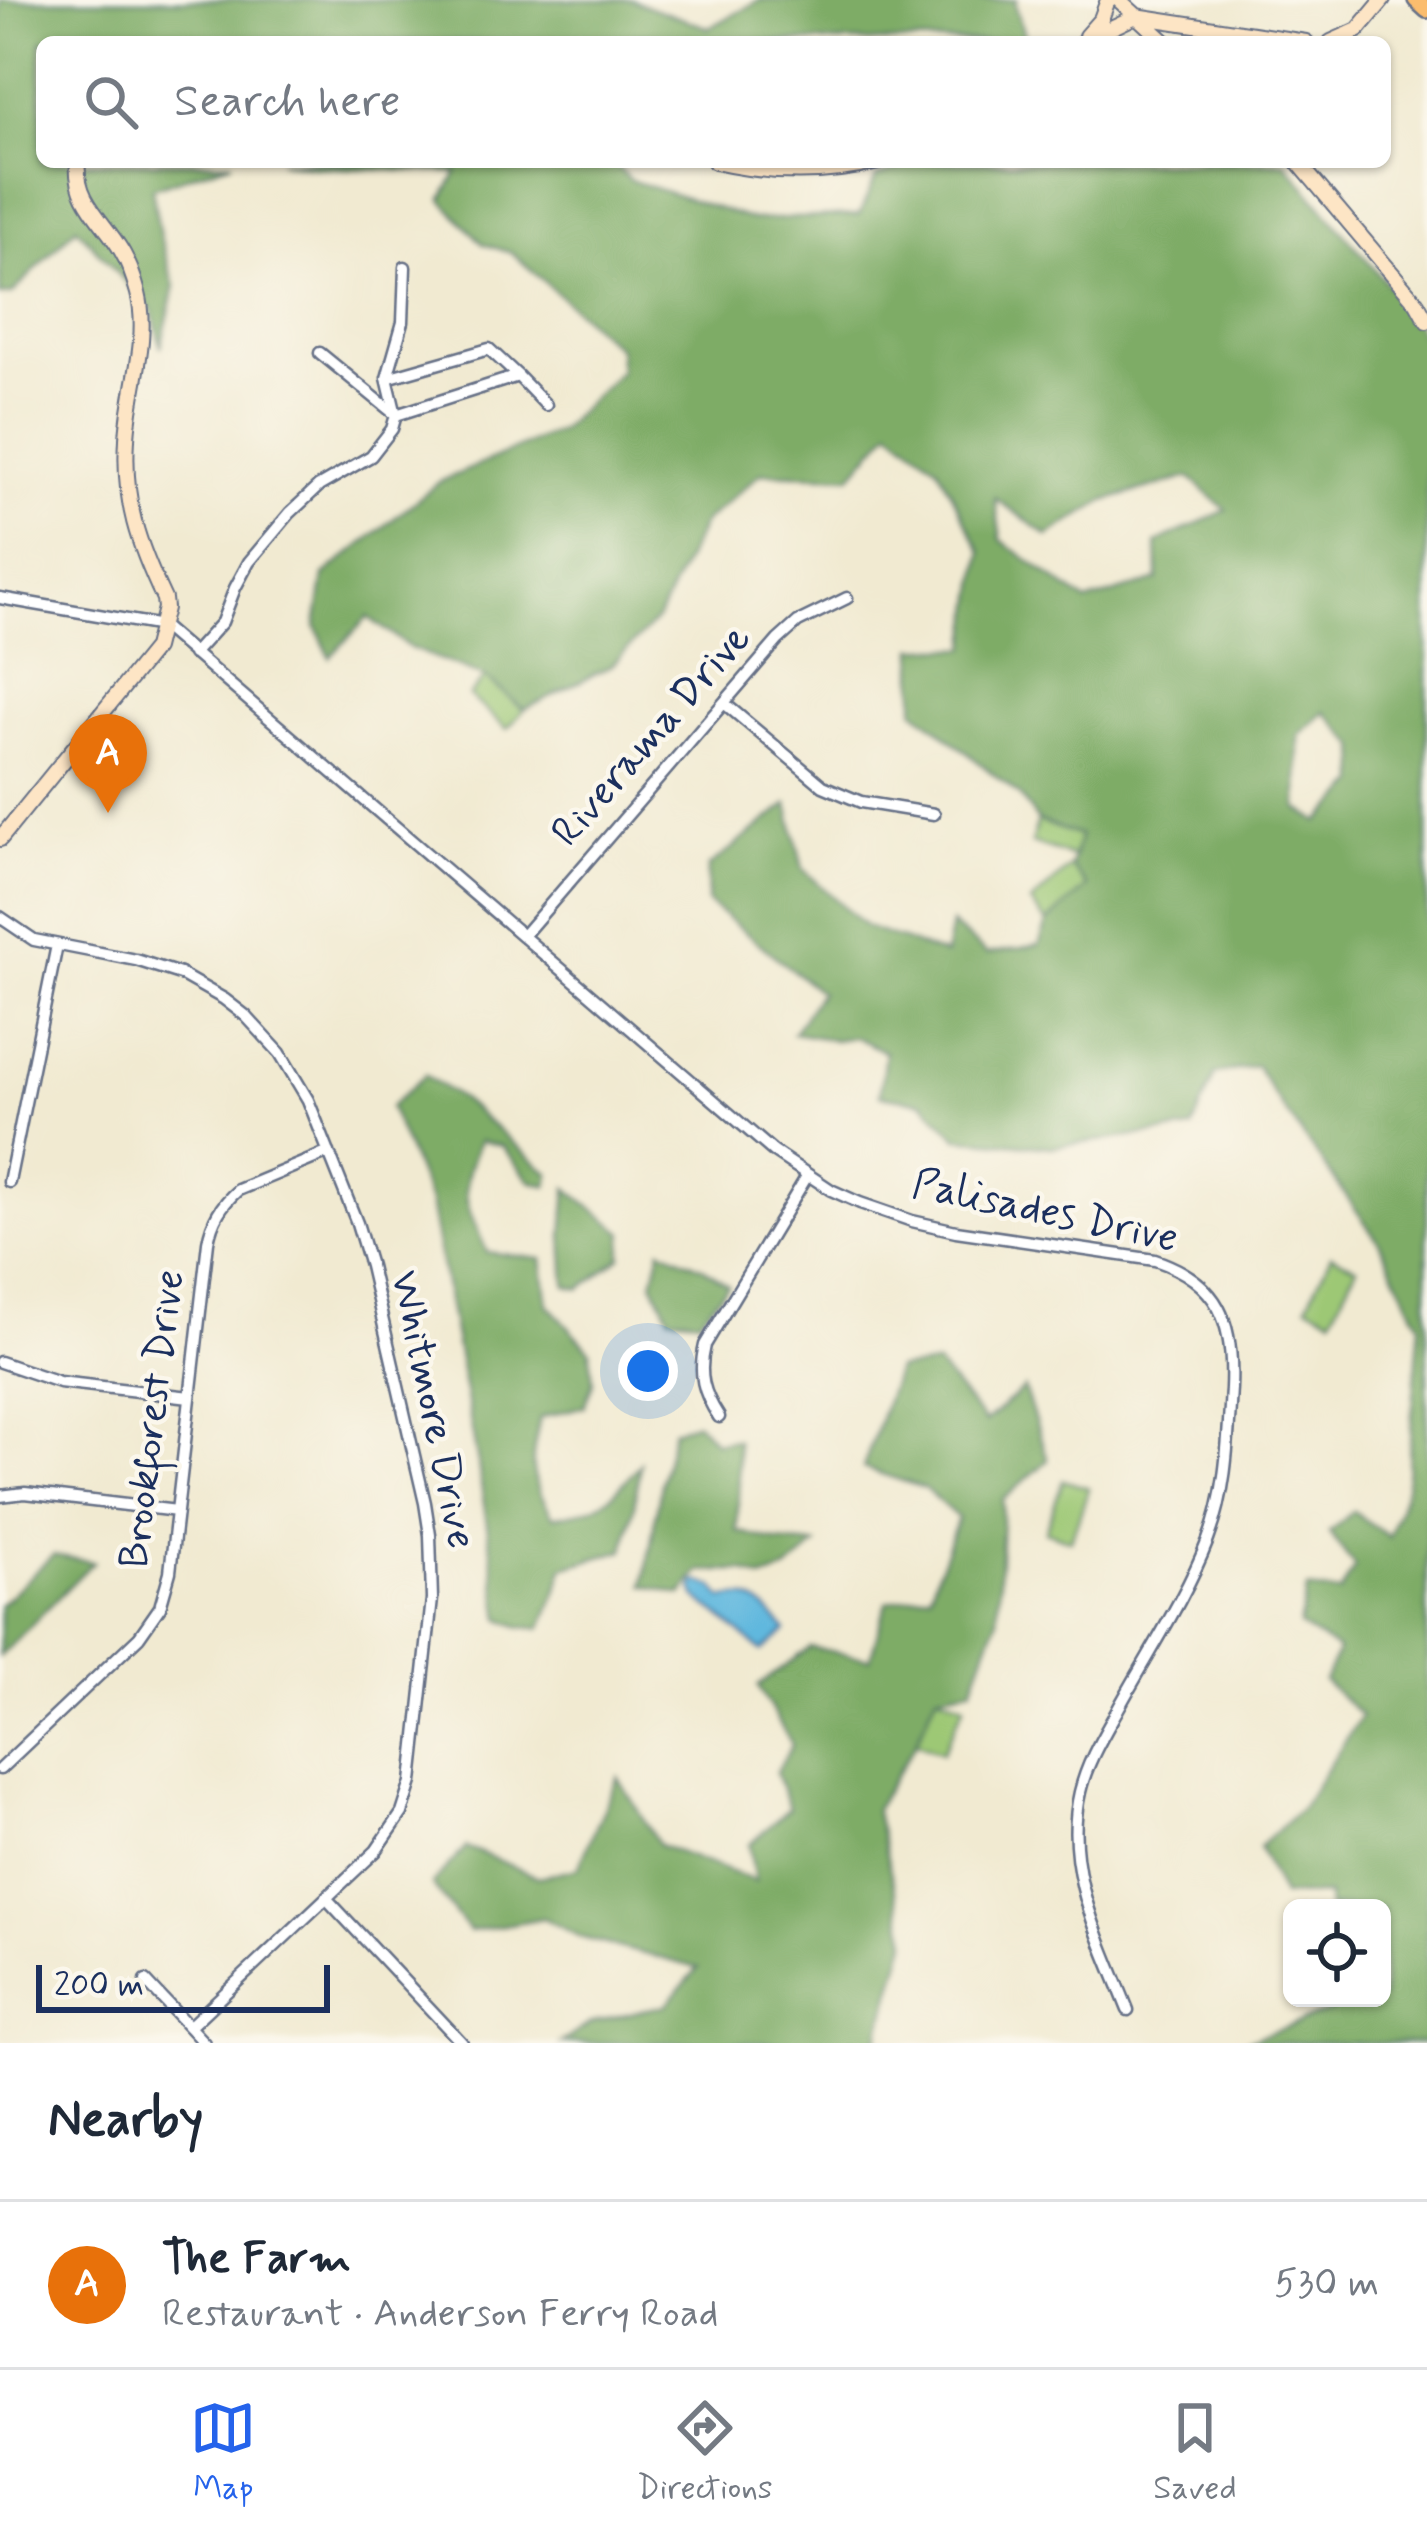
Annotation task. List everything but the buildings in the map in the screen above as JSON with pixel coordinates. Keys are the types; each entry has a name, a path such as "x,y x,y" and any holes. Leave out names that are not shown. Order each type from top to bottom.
{"main road":[{"path":"1416,0 1427,10"}],"street":[{"path":"1087,36 1108,0"},
{"path":"1119,0 1161,36"},
{"path":"1344,36 1358,30 1383,0"},
{"path":"1094,36 1136,16 1267,36"},
{"path":"1173,36 1182,23"},
{"path":"0,839 154,648 165,608 138,542 128,483 127,440 141,307 123,252 95,216 80,188 78,168"},
{"path":"747,168 813,172 839,168"},
{"path":"1303,168 1427,321"},
{"path":"193,654 222,622 249,562 277,528 303,499 371,456 392,428 396,416 387,378 403,322 405,267"},
{"path":"387,378 489,349 546,405"},
{"path":"320,353 396,416"},
{"path":"396,416 518,376"},
{"path":"0,598 162,626"},
{"name":"Riverama Drive","path":"523,936 787,630 848,598"},
{"name":"Palisades Drive","path":"162,626 761,1142 807,1176 860,1203 912,1221 1173,1266 1200,1283 1224,1316 1232,1362 1227,1460 1216,1514 1196,1565 1093,1754 1076,1815 1081,1883 1129,2010"},
{"path":"724,703 823,785 861,802 934,814"},
{"name":"Whitmore Drive","path":"0,917 34,940 180,974 246,1016 280,1053 308,1100 370,1266 425,1503 432,1567 430,1622 409,1796 382,1844 189,2026"},
{"path":"9,1182 57,946"},
{"name":"Brookforest Drive","path":"0,1769 139,1637 166,1590 208,1242 219,1211 250,1183 329,1152"},
{"path":"719,1417 702,1386 705,1346 807,1176"},
{"path":"0,1362 59,1382 190,1396"},
{"path":"0,1496 25,1493 177,1510"},
{"path":"326,1898 462,2043"},
{"path":"146,1981 204,2043"}],"green space":[{"path":"0,0 631,0 709,28 760,0 1017,0 1024,36 36,36 36,168 214,168 152,188 175,286 161,347 152,311 76,227 12,294 0,295"},
{"path":"343,168 618,168 630,180 753,220 859,215 876,177 901,168 1290,168 1406,307 1427,344 1427,2043 1240,2043 1341,2007 1391,2007 1391,1899 1282,1896 1259,1847 1302,1807 1361,1716 1324,1681 1338,1650 1299,1626 1307,1589 1340,1593 1355,1567 1329,1532 1353,1511 1389,1537 1406,1488 1420,1324 1379,1242 1256,1066 1215,1074 1192,1129 1051,1147 958,1138 923,1102 880,1095 885,1052 854,1037 835,1040 793,1033 820,992 707,902 708,867 788,804 803,869 866,927 945,955 951,924 987,954 1039,945 1047,923 1087,887 1071,866 1080,836 1038,821 1019,795 915,710 915,648 967,648 982,552 938,467 891,429 851,476 761,473 703,523 658,618 612,665 524,710 485,677 410,648 368,617 330,657 316,627 324,575 439,482 560,430 620,371 618,348 512,253 483,244 442,200 457,172","holes":["1189,477 1226,510 1157,543 1158,580 1086,602 1001,540 995,498 1048,536 1104,501","1325,712 1357,746 1358,783 1319,822 1298,808 1299,735"]},
{"path":"485,677 524,710 507,729 469,696"},
{"path":"1038,821 1080,836 1074,857 1031,843"},
{"path":"1071,866 1088,887 1047,923 1031,903"},
{"path":"425,1075 550,1174 548,1186 530,1181 502,1146 480,1141 466,1186 469,1209 487,1252 542,1259 548,1304 590,1350 593,1383 584,1406 540,1418 533,1469 545,1502 553,1516 594,1507 640,1464 624,1550 563,1568 541,1628 501,1619 430,1203 390,1107"},
{"path":"567,1188 624,1233 621,1257 580,1289 566,1286"},
{"path":"661,1249 704,1268 728,1285 699,1319 669,1316 653,1282"},
{"path":"1331,1255 1357,1267 1332,1317 1307,1305"},
{"path":"937,1365 985,1422 1024,1388 1048,1460 1003,1500 997,1620 972,1688 937,1694 916,1742 875,1809 907,1939 878,2039 882,2043 561,2043 592,2022 666,2005 698,1968 583,1938 543,1918 469,1931 432,1884 466,1847 538,1877 578,1868 618,1777 659,1845 755,1881 749,1845 789,1808 776,1773 792,1745 758,1686 811,1647 870,1659 887,1602 930,1593 958,1518 924,1488 863,1468 897,1369"},
{"path":"697,1422 715,1442 737,1440 737,1531 777,1542 816,1545 788,1570 762,1579 743,1571 700,1571 682,1595 644,1585 673,1430"},
{"path":"1063,1480 1089,1488 1071,1540 1045,1531"},
{"path":"53,1555 93,1562 0,1656 0,1605"},
{"path":"937,1694 965,1704 942,1753 916,1742"}],"water":[{"path":"697,1581 714,1587 723,1599 743,1597 759,1604 786,1631 762,1651 696,1597"}],"place":[{"name":"The Farm","path":"108,813"}]}
